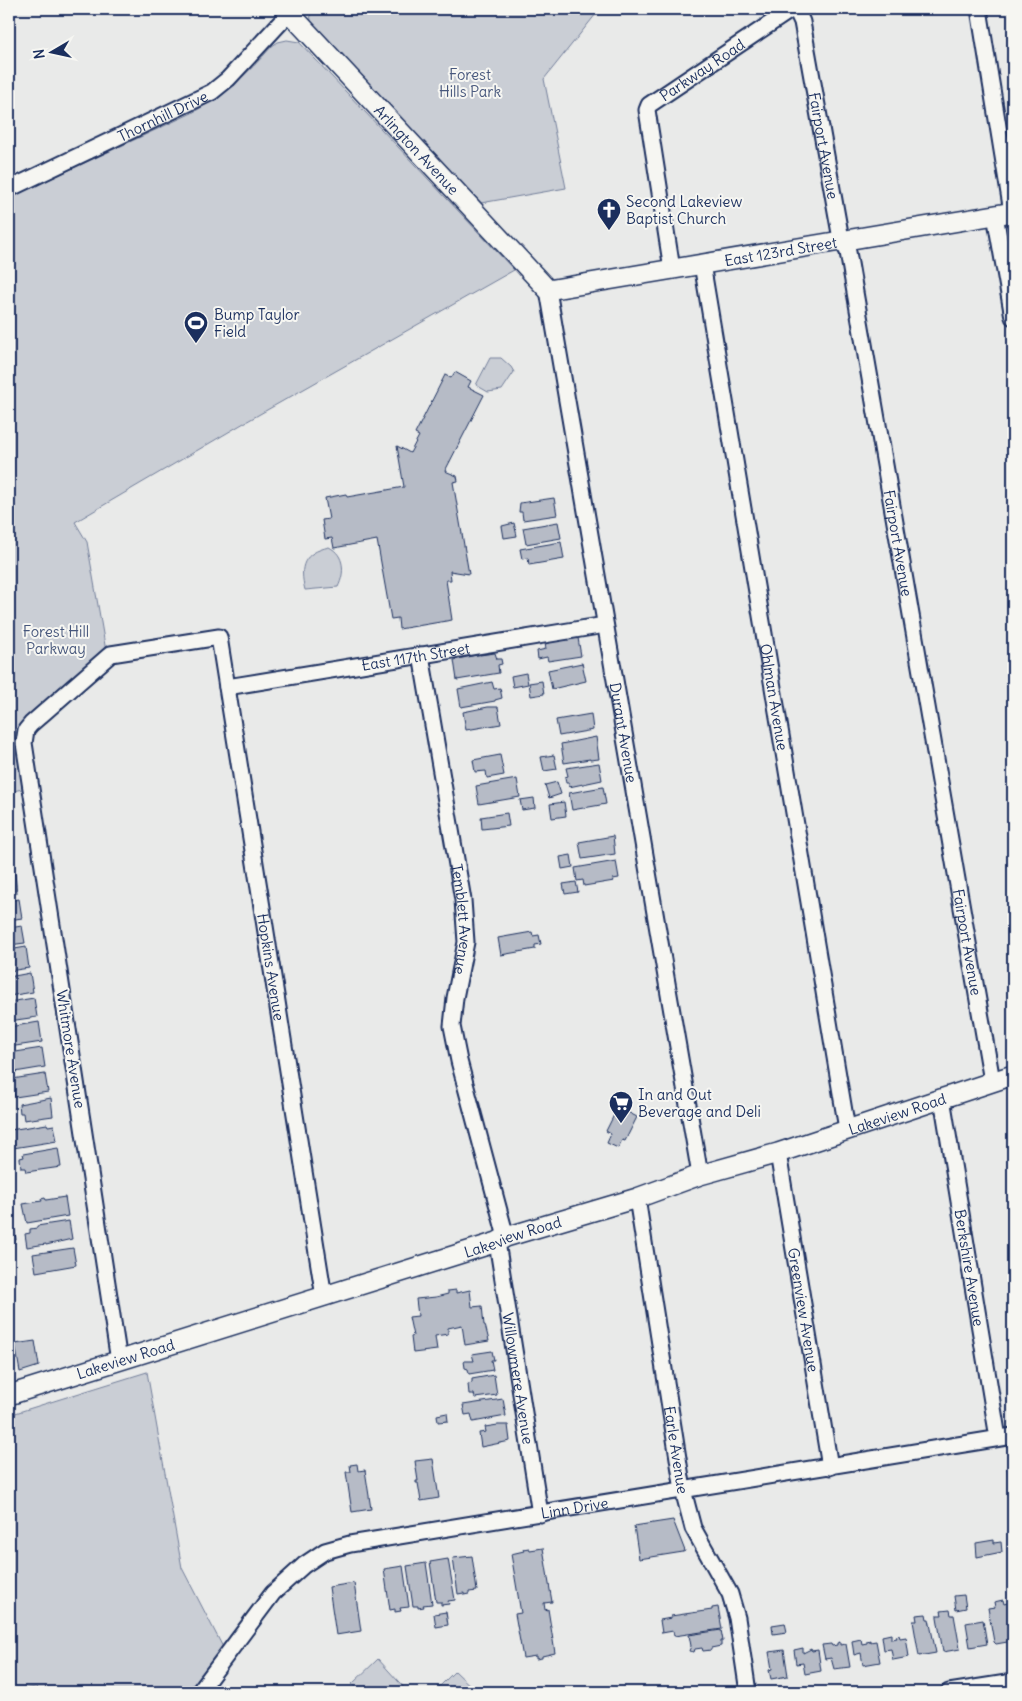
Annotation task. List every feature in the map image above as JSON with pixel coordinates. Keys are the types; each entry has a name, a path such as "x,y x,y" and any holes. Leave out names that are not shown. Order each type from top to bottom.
{"street":[{"name":"Fairport Avenue","path":"794,9 802,22 841,240 848,252 992,1081"},
{"name":"Parkway Road","path":"672,269 647,110 649,105 794,9"},
{"path":"979,9 1007,213 1013,317"},
{"name":"Thornhill Drive","path":"9,189 212,92 228,79 290,10"},
{"name":"Arlington Avenue","path":"290,10 548,290"},
{"name":"East 123rd Street","path":"548,290 1007,213"},
{"name":"Ohlman Avenue","path":"702,264 847,1129"},
{"name":"Durant Avenue","path":"548,290 700,1175"},
{"name":"East 117th Street","path":"226,687 605,625"},
{"name":"Hopkins Avenue","path":"24,737 26,730 31,724 110,654 219,637 324,1297"},
{"name":"Temblett Avenue","path":"421,655 463,900 466,942 455,998 452,1026 501,1240"},
{"name":"Whitmore Avenue","path":"24,737 119,1361"},
{"name":"Lakeview Road","path":"9,1395 637,1198 700,1175 778,1152 1013,1075"},
{"name":"Berkshire Avenue","path":"942,1098 1006,1437"},
{"name":"Greenview Avenue","path":"778,1152 830,1467"},
{"name":"Earle Avenue","path":"637,1198 683,1490 693,1528 730,1594 737,1618 748,1692"},
{"name":"Willowmere Avenue","path":"501,1240 540,1514"},
{"name":"Linn Drive","path":"199,1692 273,1593 304,1565 325,1552 350,1544 1006,1437"},
{"path":"949,1692 1013,1682"}],"green space":[{"name":"Forest Hills Park","path":"310,9 600,9 544,79 566,188 481,203 316,27 311,21"},
{"name":"Bump Taylor Field","path":"287,40 299,42 514,270 244,423 75,522 87,542 107,657 31,724 31,787 9,792 9,198 192,113 215,99 235,83 272,46"},
{"path":"490,358 501,358 514,372 502,390 488,392 476,385"},
{"path":"329,547 341,559 342,576 338,587 305,590 303,567 305,562 313,553"},
{"path":"147,1372 182,1568 227,1655 199,1692 41,1692 36,1687 9,1691 9,1415"},
{"path":"378,1659 408,1692 359,1692 352,1684"},
{"path":"455,1671 477,1692 434,1692"}],"building":[{"path":"455,372 471,381 468,387 484,395 445,471 457,476 458,481 453,482 469,574 450,571 451,580 446,580 452,620 399,629 398,618 391,619 377,540 334,548 332,538 325,539 322,520 329,519 325,498 346,494 347,497 404,487 397,446 410,453 419,436 415,434 445,375 451,378"},
{"path":"554,498 557,515 523,520 522,512 519,512 520,503"},
{"path":"558,522 561,538 526,544 523,528"},
{"path":"514,523 517,536 504,538 502,526"},
{"path":"561,542 564,559 529,565 528,558 522,559 520,549"},
{"path":"578,638 581,656 548,661 547,657 538,659 537,651 546,649 545,643"},
{"path":"495,653 497,659 501,659 502,664 498,665 499,673 457,680 454,660 480,654"},
{"path":"582,663 586,681 552,689 548,670"},
{"path":"526,673 528,684 513,687 511,676"},
{"path":"542,681 544,694 531,696 529,683"},
{"path":"492,682 494,689 500,688 502,698 461,707 458,689"},
{"path":"498,707 501,724 466,730 463,712"},
{"path":"591,714 593,730 559,736 556,720"},
{"path":"596,737 599,759 564,763 561,744"},
{"path":"500,755 504,775 487,778 486,771 475,772 473,760"},
{"path":"554,755 557,769 544,771 541,757"},
{"path":"599,763 602,780 569,787 569,783 566,783 565,777 568,776 566,768"},
{"path":"517,779 520,797 479,804 476,786"},
{"path":"557,782 561,794 549,798 545,785"},
{"path":"603,787 606,804 572,810 569,793"},
{"path":"534,798 535,808 522,810 520,800"},
{"path":"564,802 566,816 552,818 550,804"},
{"path":"507,813 509,826 482,829 481,817"},
{"path":"613,836 615,854 582,859 579,842"},
{"path":"571,855 573,867 562,869 560,857"},
{"path":"616,861 619,878 613,879 614,881 584,886 583,880 577,881 575,868"},
{"path":"9,874 15,874 17,893 9,894"},
{"path":"576,882 578,892 565,894 563,884"},
{"path":"19,899 22,918 9,920 9,901"},
{"path":"22,926 25,943 9,945 9,928"},
{"path":"532,932 533,936 539,935 541,944 535,945 535,949 501,955 498,938"},
{"path":"26,947 29,968 9,971 9,950"},
{"path":"30,973 33,992 9,996 9,977"},
{"path":"34,998 37,1017 9,1021 9,1002"},
{"path":"39,1022 42,1042 9,1047 9,1027"},
{"path":"42,1048 45,1067 9,1073 9,1053"},
{"path":"45,1074 48,1092 15,1097 14,1093 11,1093 9,1084 13,1083 12,1079"},
{"path":"51,1098 53,1116 24,1120 23,1113 20,1113 19,1104"},
{"name":"In and Out Beverage and Deli","path":"618,1107 637,1117 625,1141 622,1140 618,1148 607,1143 611,1134 606,1131"},
{"path":"47,1124 48,1126 54,1125 57,1141 13,1148 10,1130"},
{"path":"58,1148 61,1167 26,1172 25,1168 21,1168 20,1158 24,1157 23,1154"},
{"path":"65,1197 68,1216 27,1223 23,1204 42,1201 41,1199 45,1198 46,1200"},
{"path":"69,1221 72,1239 27,1247 25,1234 30,1233 30,1229 37,1228 37,1226"},
{"path":"14,1225 16,1240 9,1241 9,1226"},
{"path":"73,1248 76,1265 36,1272 33,1254"},
{"path":"456,1290 456,1293 470,1290 472,1307 482,1306 484,1325 489,1341 465,1345 462,1325 448,1328 448,1334 435,1336 437,1350 413,1353 411,1337 413,1336 409,1317 418,1316 416,1299 436,1297 448,1294 448,1291"},
{"path":"35,1341 39,1366 20,1372 15,1344"},
{"path":"492,1351 494,1360 491,1360 493,1370 469,1374 468,1369 465,1368 464,1361 474,1361 472,1354"},
{"path":"494,1375 497,1395 475,1398 474,1394 469,1394 468,1384 472,1383 472,1379"},
{"path":"503,1399 506,1416 473,1422 471,1414 465,1415 463,1405"},
{"path":"447,1413 448,1421 438,1422 437,1415"},
{"path":"508,1425 510,1441 481,1447 479,1433 486,1432 485,1427"},
{"path":"433,1459 439,1498 421,1501 418,1483 416,1483 418,1481 415,1461"},
{"path":"357,1464 358,1471 365,1470 371,1509 352,1512 346,1472 351,1472 350,1465"},
{"path":"1013,1466 1013,1508 1007,1467"},
{"path":"673,1520 685,1551 639,1559 634,1526"},
{"path":"994,1540 994,1543 1001,1542 1002,1552 977,1557 976,1543"},
{"path":"529,1548 530,1550 543,1548 552,1602 544,1603 545,1610 548,1609 555,1653 536,1659 536,1656 523,1658 515,1614 521,1613 511,1554"},
{"path":"472,1556 477,1591 464,1595 464,1593 458,1594 453,1558"},
{"path":"448,1559 455,1600 448,1601 449,1604 441,1605 441,1602 436,1602 430,1562"},
{"path":"426,1563 432,1604 423,1605 424,1607 418,1608 418,1606 413,1606 407,1566"},
{"path":"403,1566 409,1607 400,1608 401,1611 395,1612 395,1609 390,1610 384,1569"},
{"path":"354,1583 361,1631 336,1635 329,1587"},
{"path":"964,1595 966,1608 956,1610 954,1596"},
{"path":"1003,1600 1004,1604 1011,1602 1013,1641 996,1644 994,1642 988,1608 995,1607 994,1602"},
{"path":"718,1607 722,1629 674,1636 673,1631 662,1633 660,1620 671,1618 671,1616 712,1610 712,1608"},
{"path":"950,1610 951,1615 954,1615 960,1649 943,1652 937,1615 942,1615 941,1611"},
{"path":"446,1612 448,1625 436,1627 434,1614"},
{"path":"926,1614 927,1619 929,1619 936,1653 919,1656 913,1621 917,1621 916,1615"},
{"path":"983,1620 987,1644 970,1647 966,1623"},
{"path":"785,1623 787,1632 773,1634 772,1625"},
{"path":"721,1630 723,1641 721,1641 721,1646 711,1648 711,1650 703,1651 702,1648 695,1649 694,1652 689,1651 691,1646 689,1635"},
{"path":"891,1634 891,1639 897,1638 896,1636 899,1635 900,1638 906,1637 909,1657 893,1660 891,1649 884,1650 882,1636"},
{"path":"861,1639 862,1644 870,1640 870,1642 876,1641 880,1662 863,1665 861,1653 854,1655 852,1641"},
{"path":"840,1642 840,1645 846,1644 850,1667 834,1669 831,1658 825,1659 822,1645 831,1644 832,1646"},
{"path":"803,1648 803,1653 811,1649 812,1651 818,1650 821,1671 805,1674 803,1663 796,1664 794,1650"},
{"path":"784,1650 788,1676 771,1679 769,1670 772,1669 769,1652"}],"place":[{"name":"Second Lakeview Baptist Church","path":"609,231"},
{"name":"Bump Taylor Field","path":"196,344"},
{"name":"In and Out Beverage and Deli","path":"621,1124"}],"park label":[{"name":"Forest Hill Parkway","path":"56,640"}]}
